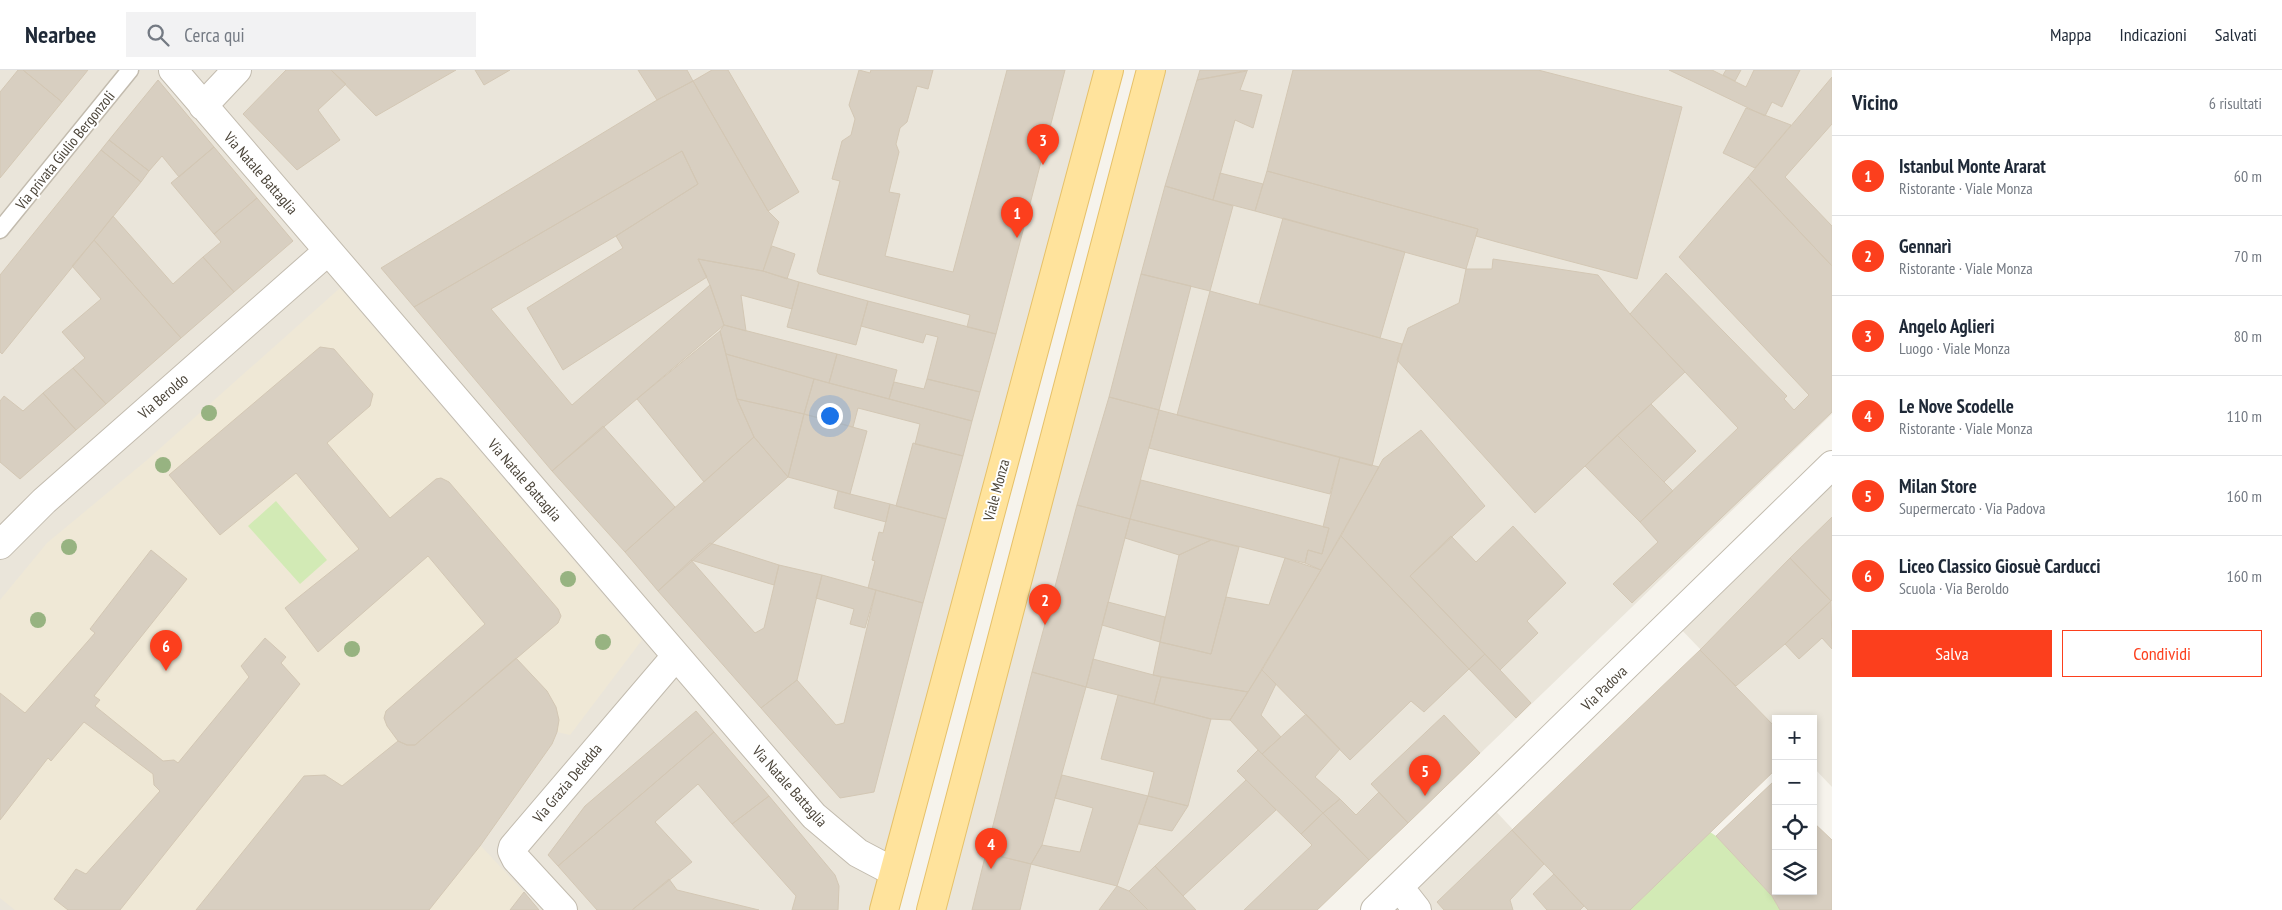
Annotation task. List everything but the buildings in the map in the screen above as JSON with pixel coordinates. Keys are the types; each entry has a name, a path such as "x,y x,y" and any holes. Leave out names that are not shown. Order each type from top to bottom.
{"main road":[{"name":"Viale Monza","path":"884,910 1109,70"},
{"path":"931,910 1151,70"}],"street":[{"name":"Via Natale Battaglia","path":"173,70 814,816 858,853 894,872"},
{"path":"202,106 237,70"},
{"name":"Via Beroldo","path":"4,531 328,251"},
{"name":"Via Padova","path":"1375,910 1832,465"},
{"name":"Via Grazia Deledda","path":"563,910 516,858 512,849 676,656"},
{"path":"1399,887 1417,910"}],"lane":[{"name":"Via privata Giulio Bergonzoli","path":"0,230 130,70"}],"shaded area":[{"path":"0,70 1096,70 872,910 0,910"},
{"path":"1163,70 1832,70 1832,414 1318,910 939,910"},
{"path":"340,288 642,640 570,735 557,732 552,744 480,845 524,892 510,910 15,910 0,898 0,600 47,543 147,460"},
{"path":"1832,485 1832,787 1817,771 1817,715 1772,715 1772,724 1676,624"},
{"path":"1491,806 1588,910 1394,910"}],"green space":[{"path":"276,501 327,560 300,584 248,526"},
{"path":"1710,832 1716,836 1772,896 1780,910 1630,910"}],"place":[{"name":"Angelo Aglieri","path":"1043,165"},
{"name":"Istanbul Monte Ararat","path":"1017,238"},
{"name":"Gennarì","path":"1045,625"},
{"name":"Liceo Classico Giosuè Carducci","path":"166,671"},
{"name":"Milan Store","path":"1425,796"},
{"name":"Le Nove Scodelle","path":"991,869"}]}
